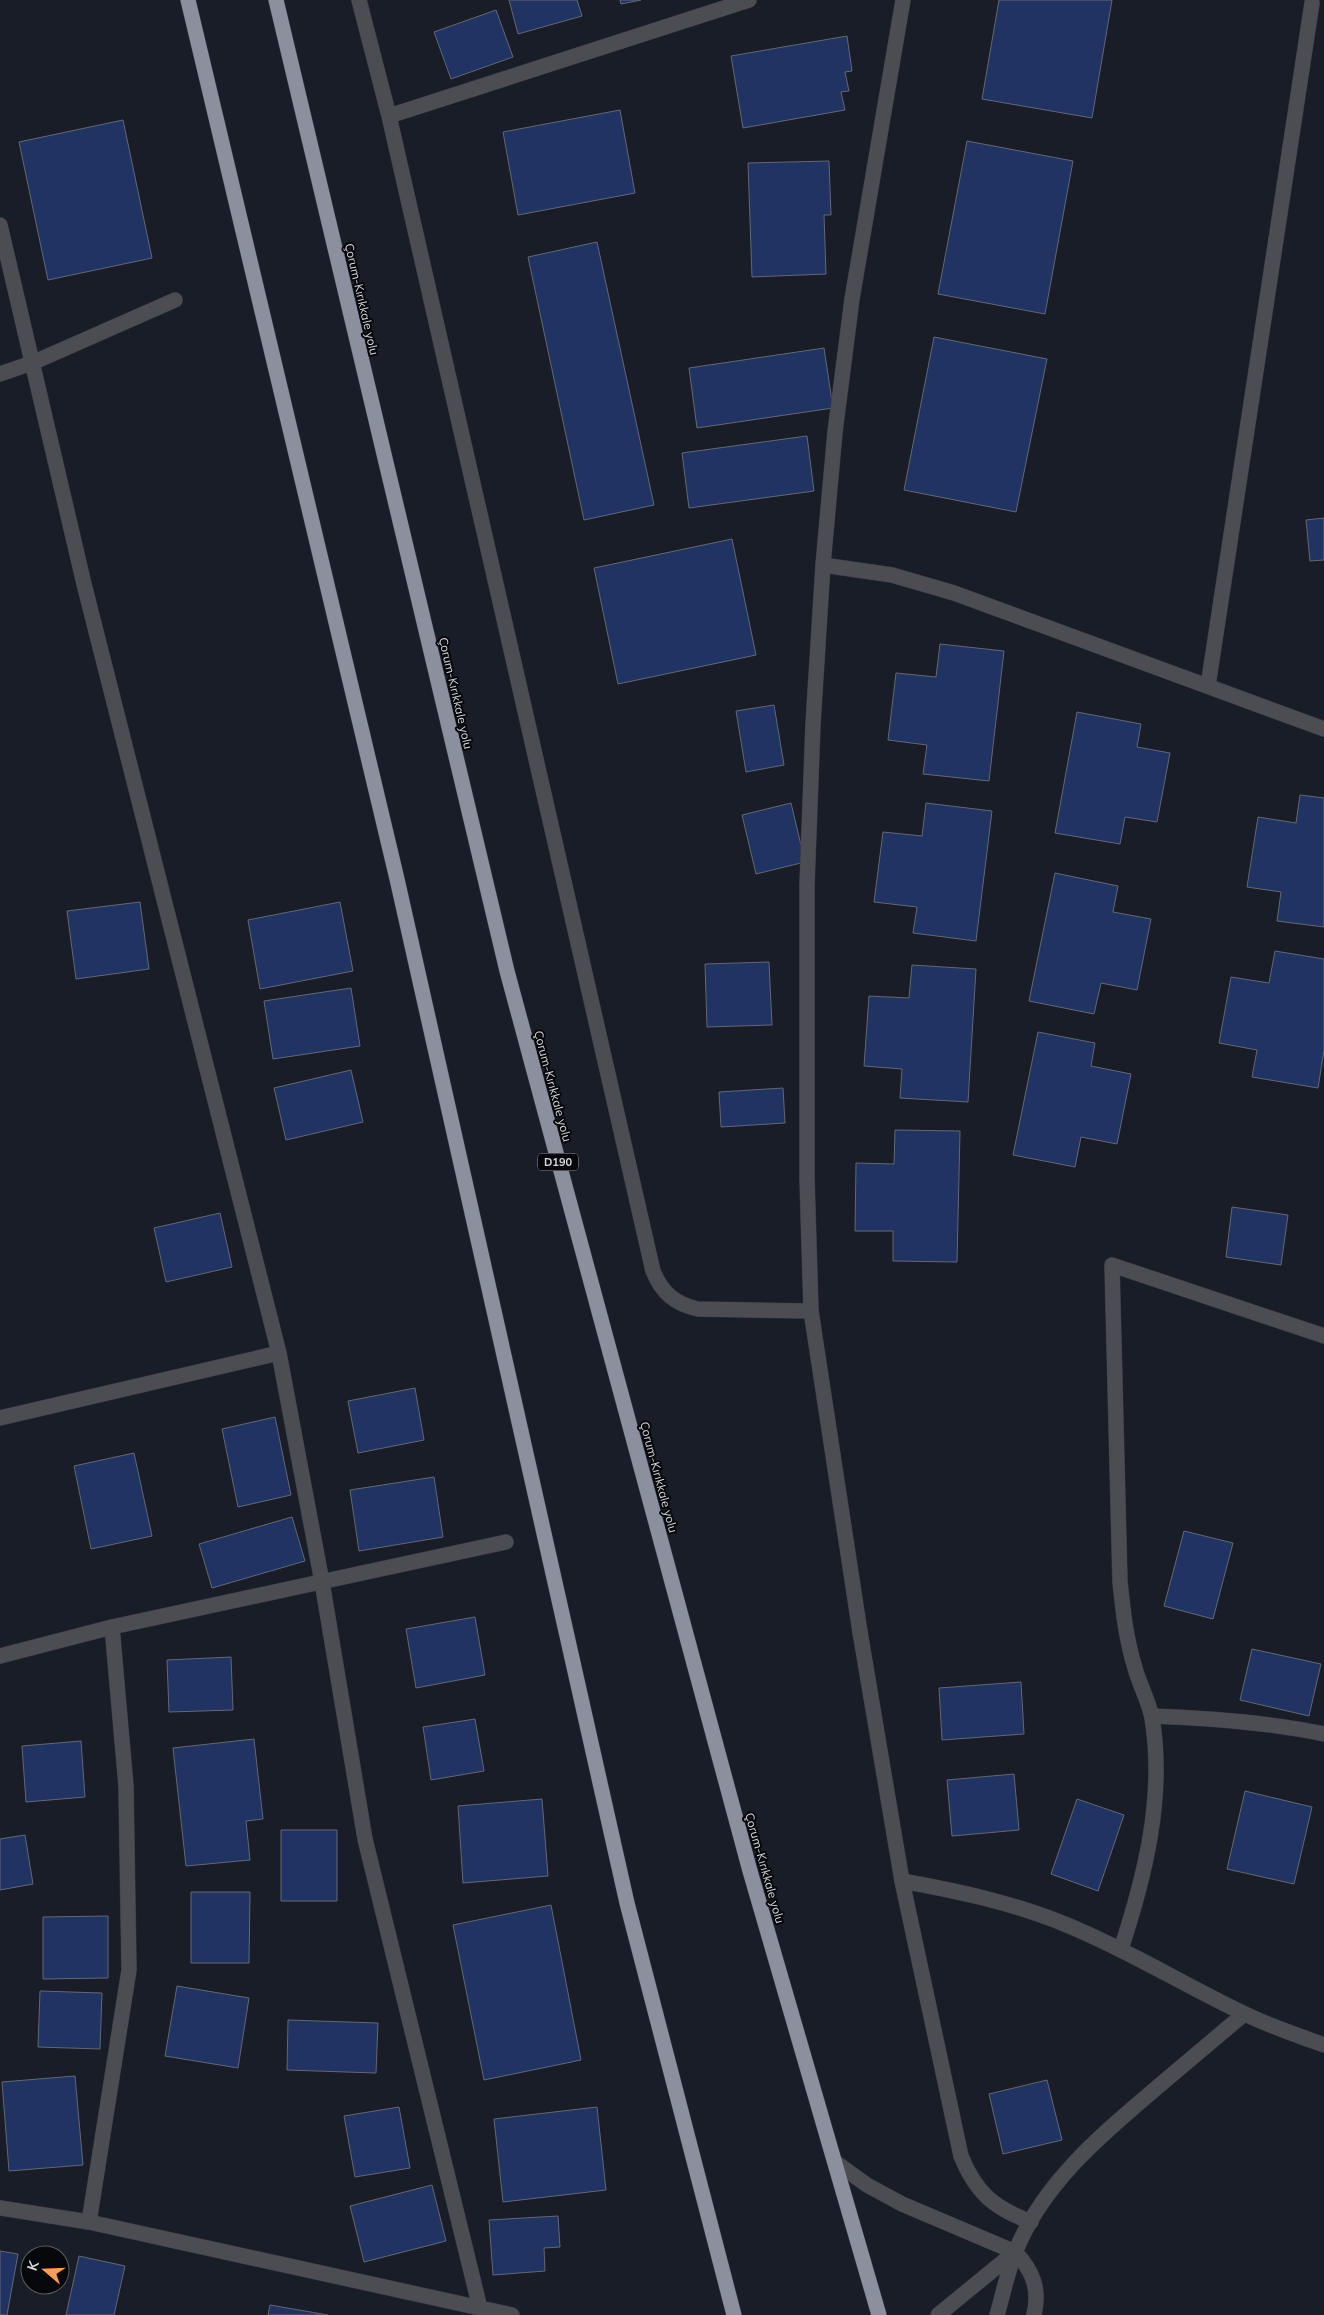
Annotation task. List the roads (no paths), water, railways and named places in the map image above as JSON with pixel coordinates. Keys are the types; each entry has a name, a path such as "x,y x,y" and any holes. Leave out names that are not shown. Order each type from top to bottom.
{"highway":[{"path":"188,0 397,879 628,1903 734,2315"},
{"name":"Çorum-Kırıkkale yolu","path":"276,0 507,971 750,1871 879,2315"}],"street":[{"path":"360,0 389,116 653,1271 659,1284 668,1296 688,1307 698,1309 811,1311"},
{"path":"389,116 749,0"},
{"path":"903,0 852,299 823,565 813,724 807,885 806,1140 811,1311 860,1632 902,1881 961,2156 978,2189 992,2202 1010,2214 1031,2222"},
{"path":"1208,686 1314,3"},
{"path":"0,225 89,603 279,1353 322,1582 366,1840 480,2308"},
{"path":"0,374 175,300"},
{"path":"823,565 892,575 954,593 1324,729"},
{"path":"1121,1949 1137,1899 1149,1848 1154,1804 1155,1760 1152,1716 1131,1655 1124,1623 1120,1582 1112,1265 1324,1336"},
{"path":"0,1418 279,1353"},
{"path":"0,1656 112,1627 506,1542"},
{"path":"89,2222 129,1970 126,1786 112,1627"},
{"path":"1152,1716 1258,1722 1324,1734"},
{"path":"902,1881 956,1890 1008,1904 1066,1924 1121,1949 1244,2014 1324,2045"},
{"path":"997,2315 1015,2252 1031,2222 1050,2193 1075,2161 1105,2132 1244,2014"},
{"path":"835,2162 867,2185 902,2204 1015,2252 1026,2264 1037,2290 1034,2315"},
{"path":"0,2208 89,2222 512,2315"},
{"path":"938,2315 1015,2252"}]}
